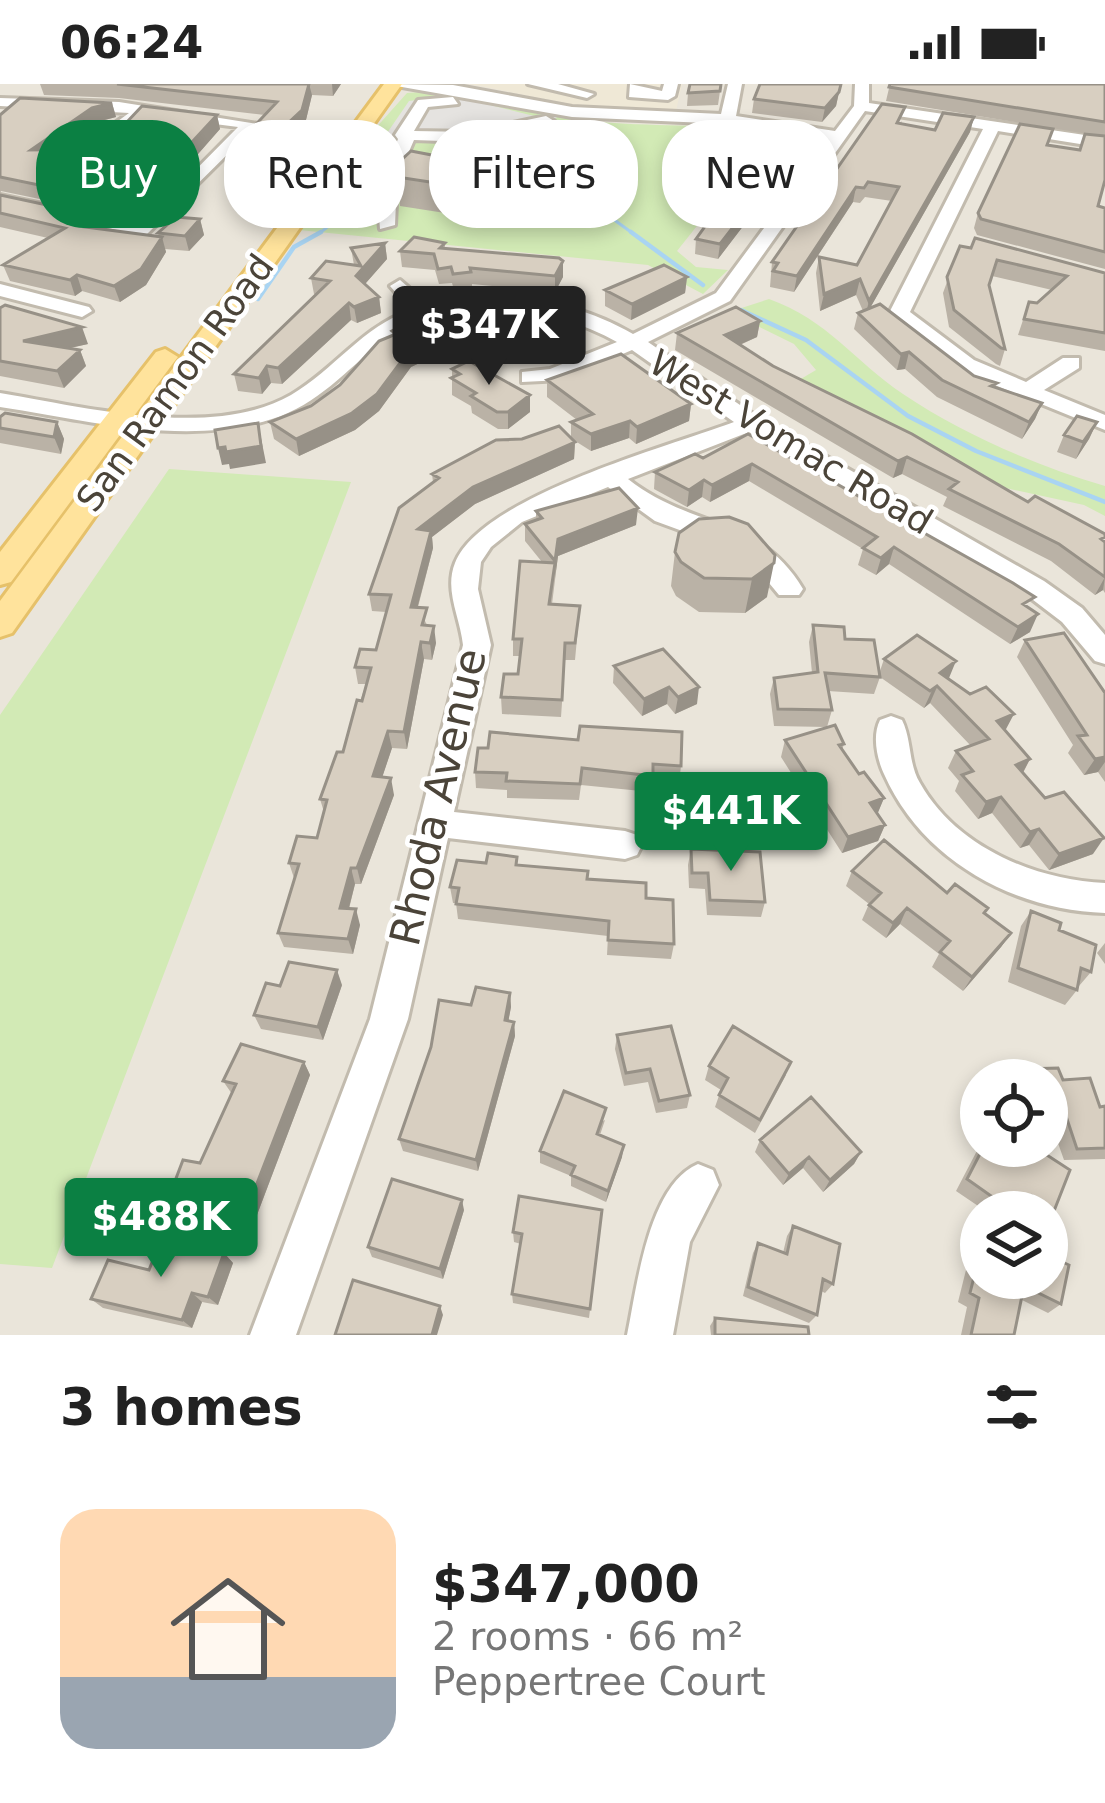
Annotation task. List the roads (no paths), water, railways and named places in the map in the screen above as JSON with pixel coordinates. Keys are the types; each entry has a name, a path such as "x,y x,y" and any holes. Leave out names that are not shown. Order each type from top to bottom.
{"main road":[{"name":"San Ramon Road","path":"0,625 135,416 374,84"},
{"name":"San Ramon Road","path":"0,574 135,416 392,84"}],"street":[{"path":"3,97 28,84"},
{"path":"392,84 553,115"},
{"path":"535,84 605,98 585,113"},
{"path":"638,84 634,94 669,90 664,117"},
{"path":"728,119 735,84"},
{"path":"838,133 861,106 862,84"},
{"path":"0,200 145,231 250,124 3,97"},
{"path":"407,137 404,132 429,100 553,115 734,120"},
{"path":"861,106 1105,143"},
{"path":"129,120 142,111"},
{"path":"407,137 487,136 553,115"},
{"path":"994,123 899,313 966,365 1105,424"},
{"path":"530,377 554,375 630,344 723,297 771,228"},
{"path":"939,235 961,241"},
{"path":"400,286 424,312"},
{"path":"6,298 82,311"},
{"name":"West Vomac Road","path":"0,400 225,422 272,413 298,401 381,330 424,312 483,303 544,307 594,322 751,423 1034,587 1072,614 1105,654"},
{"path":"1026,392 1071,363"},
{"name":"Rhoda Avenue","path":"273,1335 389,1019 476,644 475,616 464,590 470,557 491,528 508,519 751,423"},
{"path":"611,477 647,506 746,542 777,563 789,589"},
{"path":"891,728 889,746 897,772 923,809 972,859 1010,881 1049,894 1105,898"},
{"path":"432,823 626,845"},
{"path":"650,1335 669,1236 698,1185"}],"waterway":[{"path":"318,234 326,228"},
{"path":"625,228 635,235"},
{"path":"631,232 703,285"},
{"path":"258,299 294,247 318,234"},
{"path":"741,310 806,340 908,416 976,451 1105,502"}]}
